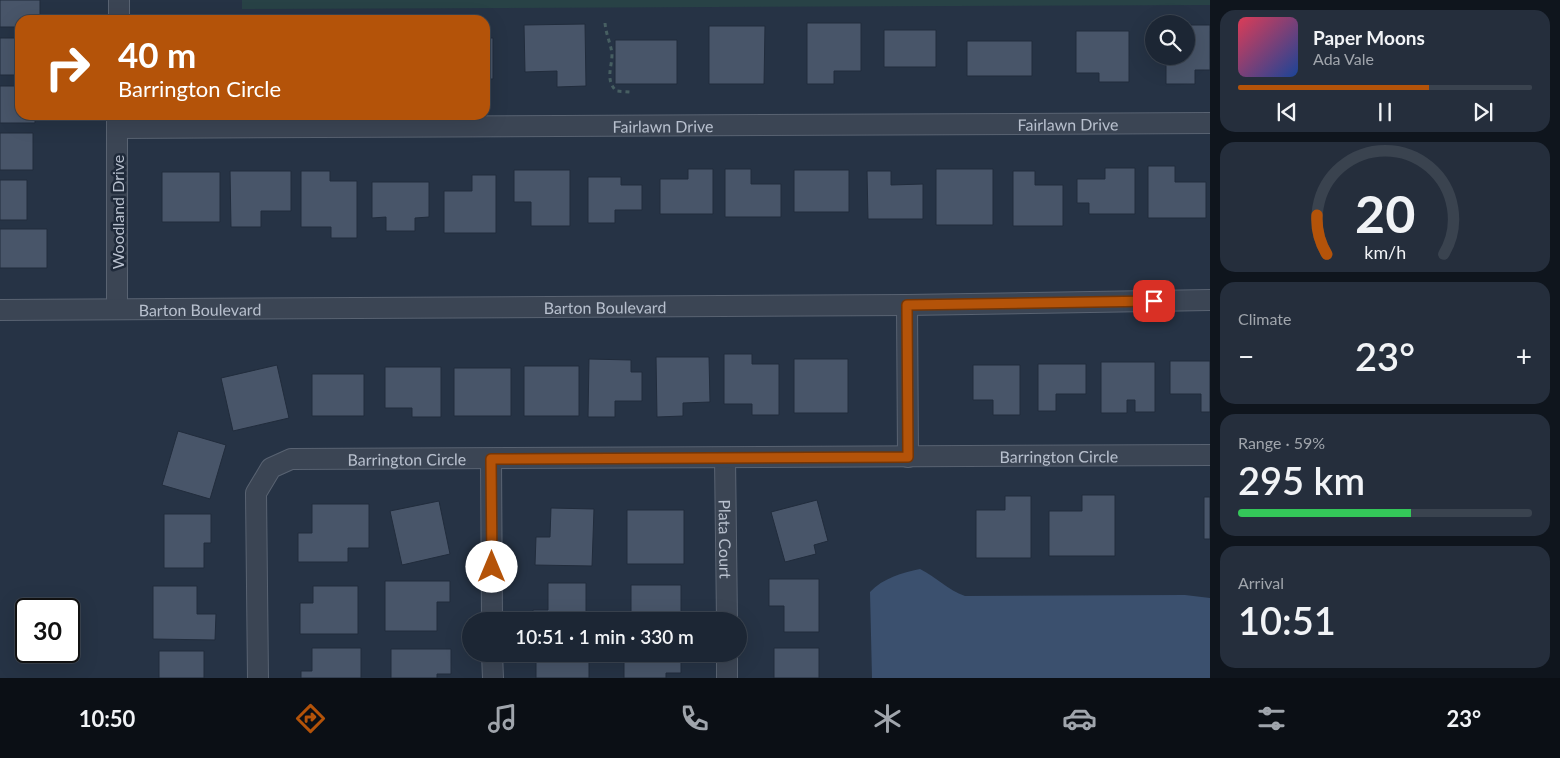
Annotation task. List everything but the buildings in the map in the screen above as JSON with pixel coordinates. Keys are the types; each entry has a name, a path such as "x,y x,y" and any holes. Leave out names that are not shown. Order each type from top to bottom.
{"street":[{"path":"118,15 119,0"},
{"name":"Fairlawn Drive","path":"117,122 1210,123"},
{"name":"Woodland Drive","path":"117,122 117,309"},
{"name":"Barton Boulevard","path":"0,310 907,305 1210,300"},
{"path":"907,305 908,457"},
{"name":"Barrington Circle","path":"258,678 256,493 271,468 292,459 1210,455"},
{"name":"Plata Court","path":"725,458 727,612"},
{"path":"491,459 492,612"},
{"path":"492,662 492,678"},
{"path":"727,662 727,678"}],"path":[{"path":"605,23 606,35 612,54 610,81 616,91 630,92"}],"green space":[{"path":"242,0 1210,0 1210,5 242,9"}],"water":[{"path":"920,569 965,596 1185,595 1210,598 1210,678 872,678 870,592 881,583 900,574"}],"route":[{"path":"492,567 491,459 908,457 907,305 1154,301"}]}
